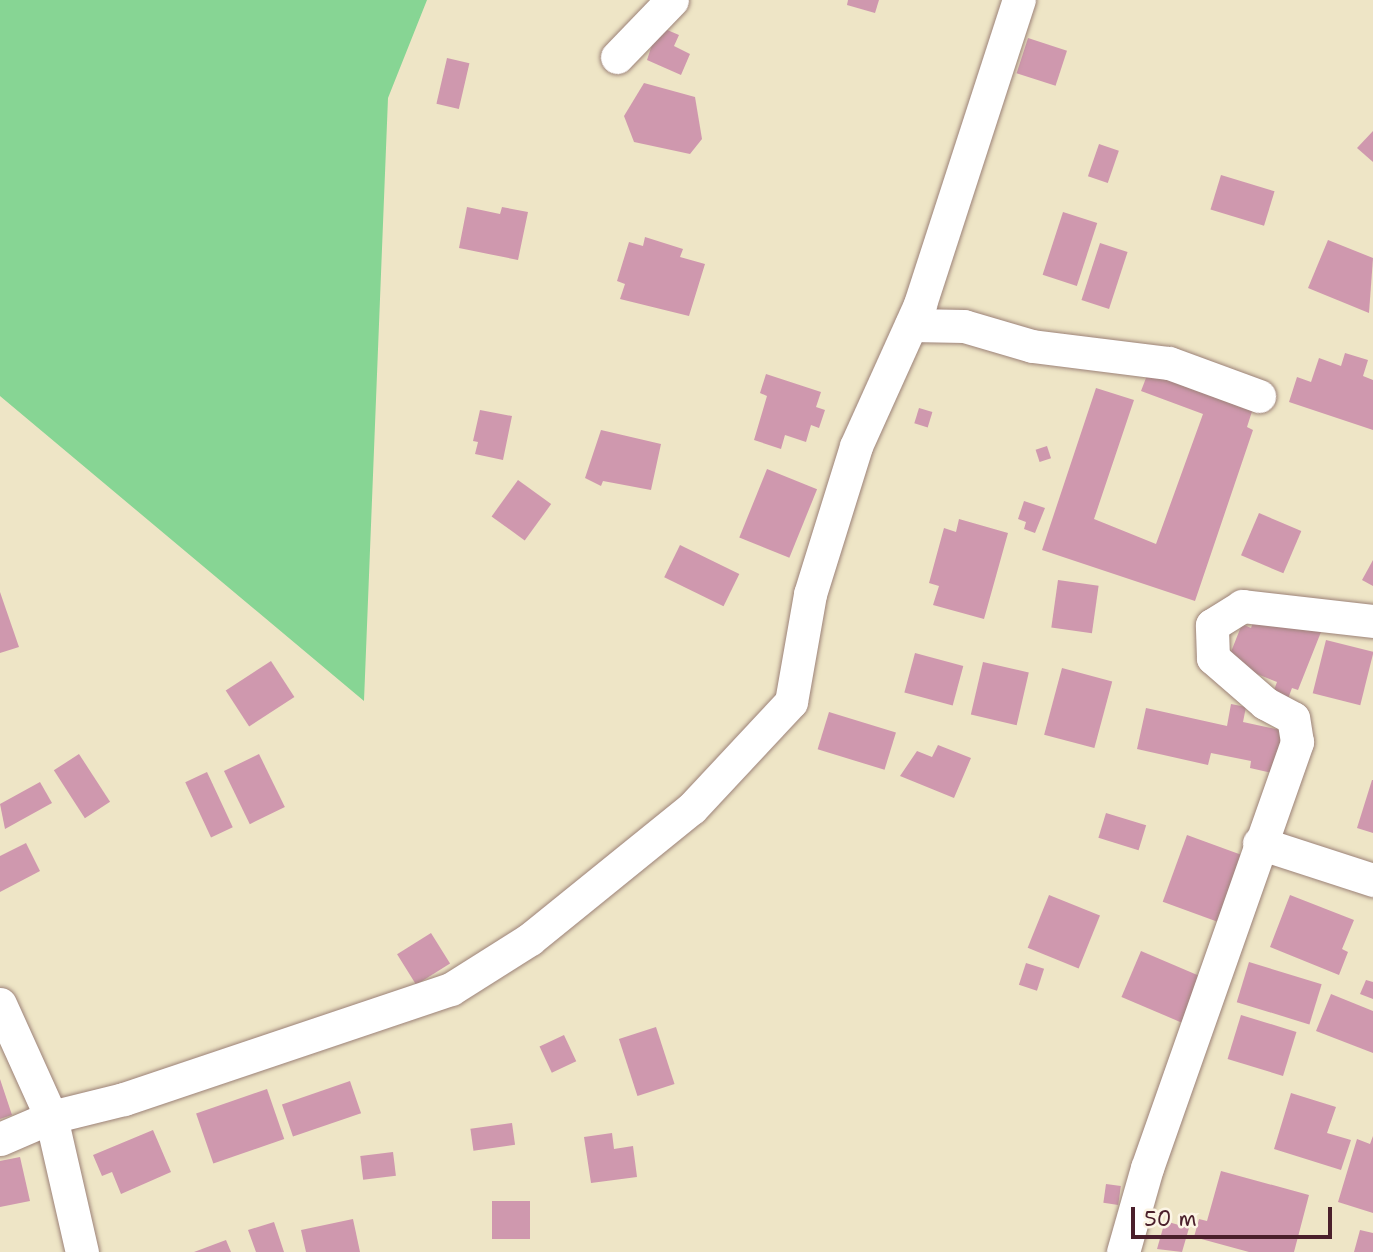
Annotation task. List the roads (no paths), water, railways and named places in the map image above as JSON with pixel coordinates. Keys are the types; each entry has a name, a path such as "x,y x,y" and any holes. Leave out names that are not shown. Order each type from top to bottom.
{"street":[{"path":"617,57 671,0"},
{"path":"0,1139 51,1117 124,1099 451,989 530,939 692,808 790,702 810,594 856,446 911,325 1019,0"},
{"path":"911,325 964,326 1032,346 1169,363 1259,396"},
{"path":"1123,1252 1147,1168 1217,979 1259,843 1297,742 1293,718 1265,703 1213,658 1212,625 1242,606 1373,621"},
{"path":"1259,843 1373,880"},
{"path":"0,1004 51,1117 82,1252"}]}
